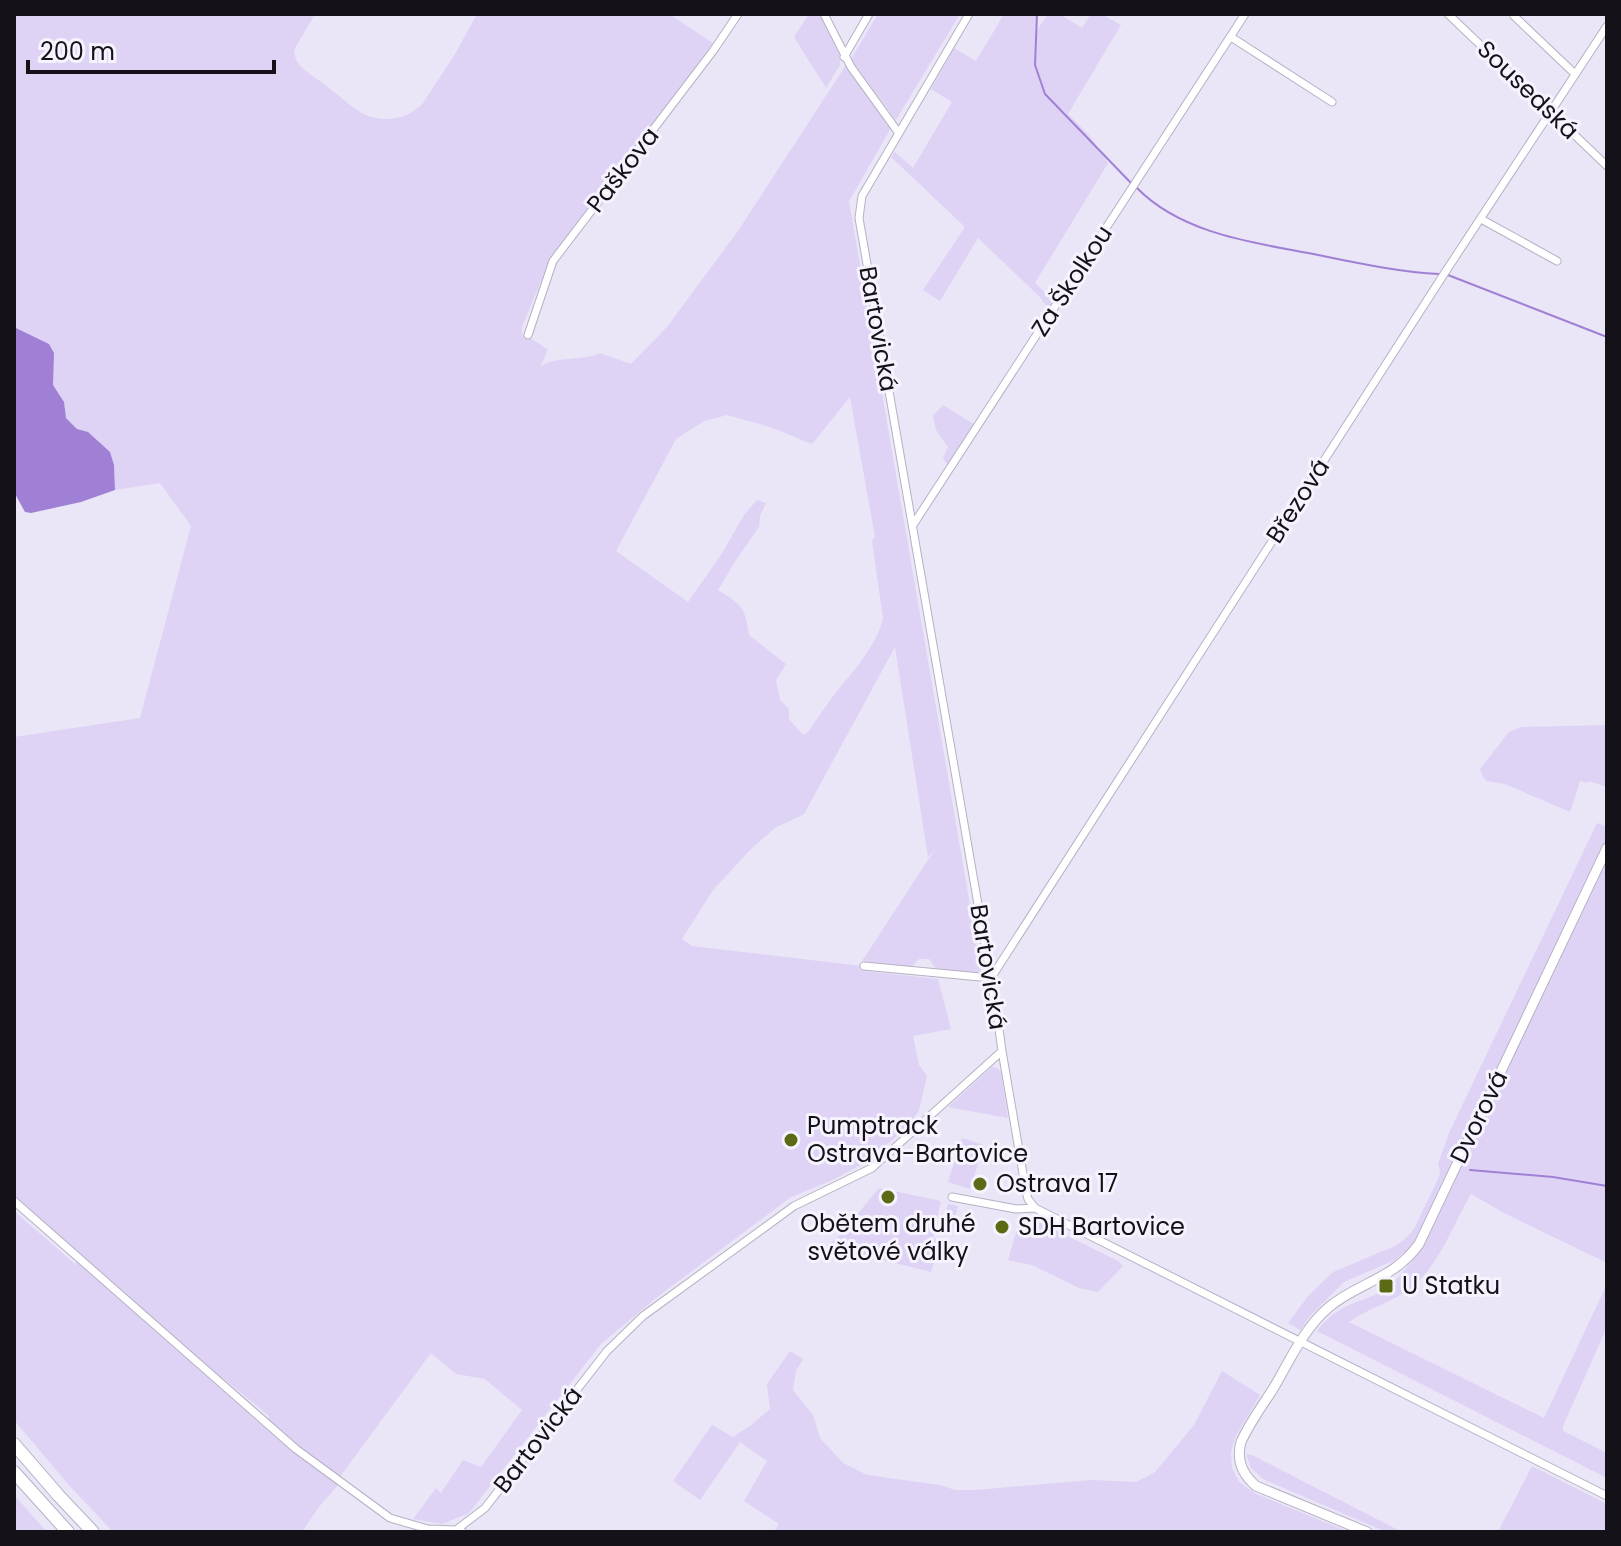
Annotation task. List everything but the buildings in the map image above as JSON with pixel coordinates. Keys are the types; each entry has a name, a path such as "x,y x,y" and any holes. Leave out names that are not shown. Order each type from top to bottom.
{"highway":[{"path":"14,1444 93,1532"},
{"path":"14,1472 68,1532"}],"street":[{"name":"Paškova","path":"528,335 553,261 696,75 738,14"},
{"path":"824,14 844,57 898,132"},
{"path":"844,57 869,14"},
{"name":"Bartovická","path":"14,1201 296,1449 390,1518 428,1529 459,1531 485,1508 607,1351 643,1316 794,1206 872,1168 1002,1051 859,218 862,196 969,14"},
{"name":"Za Školkou","path":"912,525 1245,14"},
{"name":"Sousedská","path":"1448,14 1607,166"},
{"path":"1514,16 1575,74"},
{"name":"Březová","path":"991,978 1607,26"},
{"path":"1231,37 1332,102"},
{"path":"1481,219 1557,261"},
{"name":"Dvorová","path":"1367,1532 1262,1489 1248,1478 1241,1467 1239,1448 1301,1343 1325,1310 1346,1295 1390,1273 1419,1244 1607,848"},
{"path":"864,966 991,978"},
{"path":"1002,1051 1026,1191 1035,1208 1607,1496"},
{"path":"952,1197 1016,1209 1035,1208"}],"shaded area":[{"path":"14,14 315,14 294,50 297,61 355,109 381,119 404,116 423,103 477,14 669,14 713,43 551,257 522,327 522,335 548,350 540,367 554,361 600,353 631,364 667,327 738,231 846,65 891,128 849,201 982,975 937,970 929,959 919,959 911,967 862,961 934,851 928,857 895,647 804,814 775,828 753,847 713,890 682,939 692,946 862,966 864,971 938,979 951,1029 913,1036 919,1065 927,1076 919,1110 909,1126 864,1163 791,1197 656,1298 601,1344 469,1513 442,1524 413,1519 436,1488 441,1493 463,1460 481,1467 522,1410 485,1379 456,1374 431,1353 302,1532 113,1532 14,1420 14,1211 75,1264 80,1254 14,1198 14,737 140,718 191,526 160,483 115,490 114,465 88,433 77,429 66,418 64,402 53,385 49,344 14,327","holes":["850,397 875,537 872,541 883,618 865,656 803,735 789,719 789,709 780,700 776,680 786,664 749,635 741,608 718,590 759,527 766,503 757,500 744,515 688,602 616,551 676,439 704,421 727,415 770,427 812,444","223,1378 269,1416 267,1425 219,1387"]},
{"path":"809,14 820,14 840,56 840,65 826,88 794,37"},
{"path":"878,14 960,14 896,120 851,59"},
{"path":"1004,14 1036,14 1037,30 1048,14 1059,14 1082,28 1091,14 1101,14 1121,25 1068,114 1089,135 1108,163 1035,283 1054,301 1049,309 978,238 940,301 923,290 965,227 891,157 895,152 913,168 952,102 931,89 954,48 976,61"},
{"path":"14,327 49,344 54,353 53,385 64,402 66,418 110,452 115,490 81,502 25,512 14,492"},
{"path":"943,405 975,425 948,465 943,458 948,447 936,430 933,416"},
{"path":"1607,725 1607,787 1580,781 1570,812 1483,777 1480,769 1509,732 1521,727"},
{"path":"1597,823 1607,827 1607,839 1420,1233 1411,1247 1395,1260 1344,1282 1300,1330 1288,1323 1308,1296 1333,1272 1395,1246 1414,1229 1439,1177 1438,1164 1449,1133"},
{"path":"1607,860 1607,1263 1471,1194 1430,1269 1403,1294 1349,1322 1544,1418 1607,1284 1607,1327 1563,1431 1607,1453 1607,1478 1317,1331 1339,1311 1386,1289 1424,1245"},
{"path":"992,1067 1001,1072 1008,1118 948,1107"},
{"path":"962,1138 984,1145 970,1189 948,1182"},
{"path":"879,1188 941,1201 933,1238 941,1242 931,1272 827,1246 842,1233"},
{"path":"948,1204 958,1206 952,1232 942,1229"},
{"path":"1021,1215 1123,1266 1098,1292 1079,1288 1032,1265 1008,1260"},
{"path":"790,1351 803,1359 796,1371 793,1390 813,1415 820,1438 843,1463 867,1475 940,1485 955,1490 1091,1480 1136,1482 1155,1472 1194,1425 1222,1371 1260,1395 1235,1438 1231,1452 1232,1468 1239,1482 1256,1494 1349,1532 774,1532 779,1524 744,1501 767,1461 740,1442 700,1500 673,1481 712,1425 733,1437 770,1409 767,1384"},
{"path":"1246,1454 1402,1532 1386,1532 1263,1479 1251,1468"},
{"path":"1532,1466 1607,1504 1607,1532 1498,1532"},
{"path":"14,1495 47,1532 14,1532"}],"waterway":[{"path":"1037,14 1035,65 1045,94 1131,183"},
{"path":"1137,188 1176,217 1222,235 1378,267 1439,274"},
{"path":"1448,275 1607,337"},
{"path":"1470,1170 1553,1177 1607,1186"}],"place":[{"name":"Pumptrack Ostrava-Bartovice","path":"791,1140"},
{"name":"Ostrava 17","path":"980,1184"},
{"name":"Obětem druhé světové války","path":"888,1197"},
{"name":"SDH Bartovice","path":"1002,1227"},
{"name":"U Statku","path":"1386,1286"}]}
